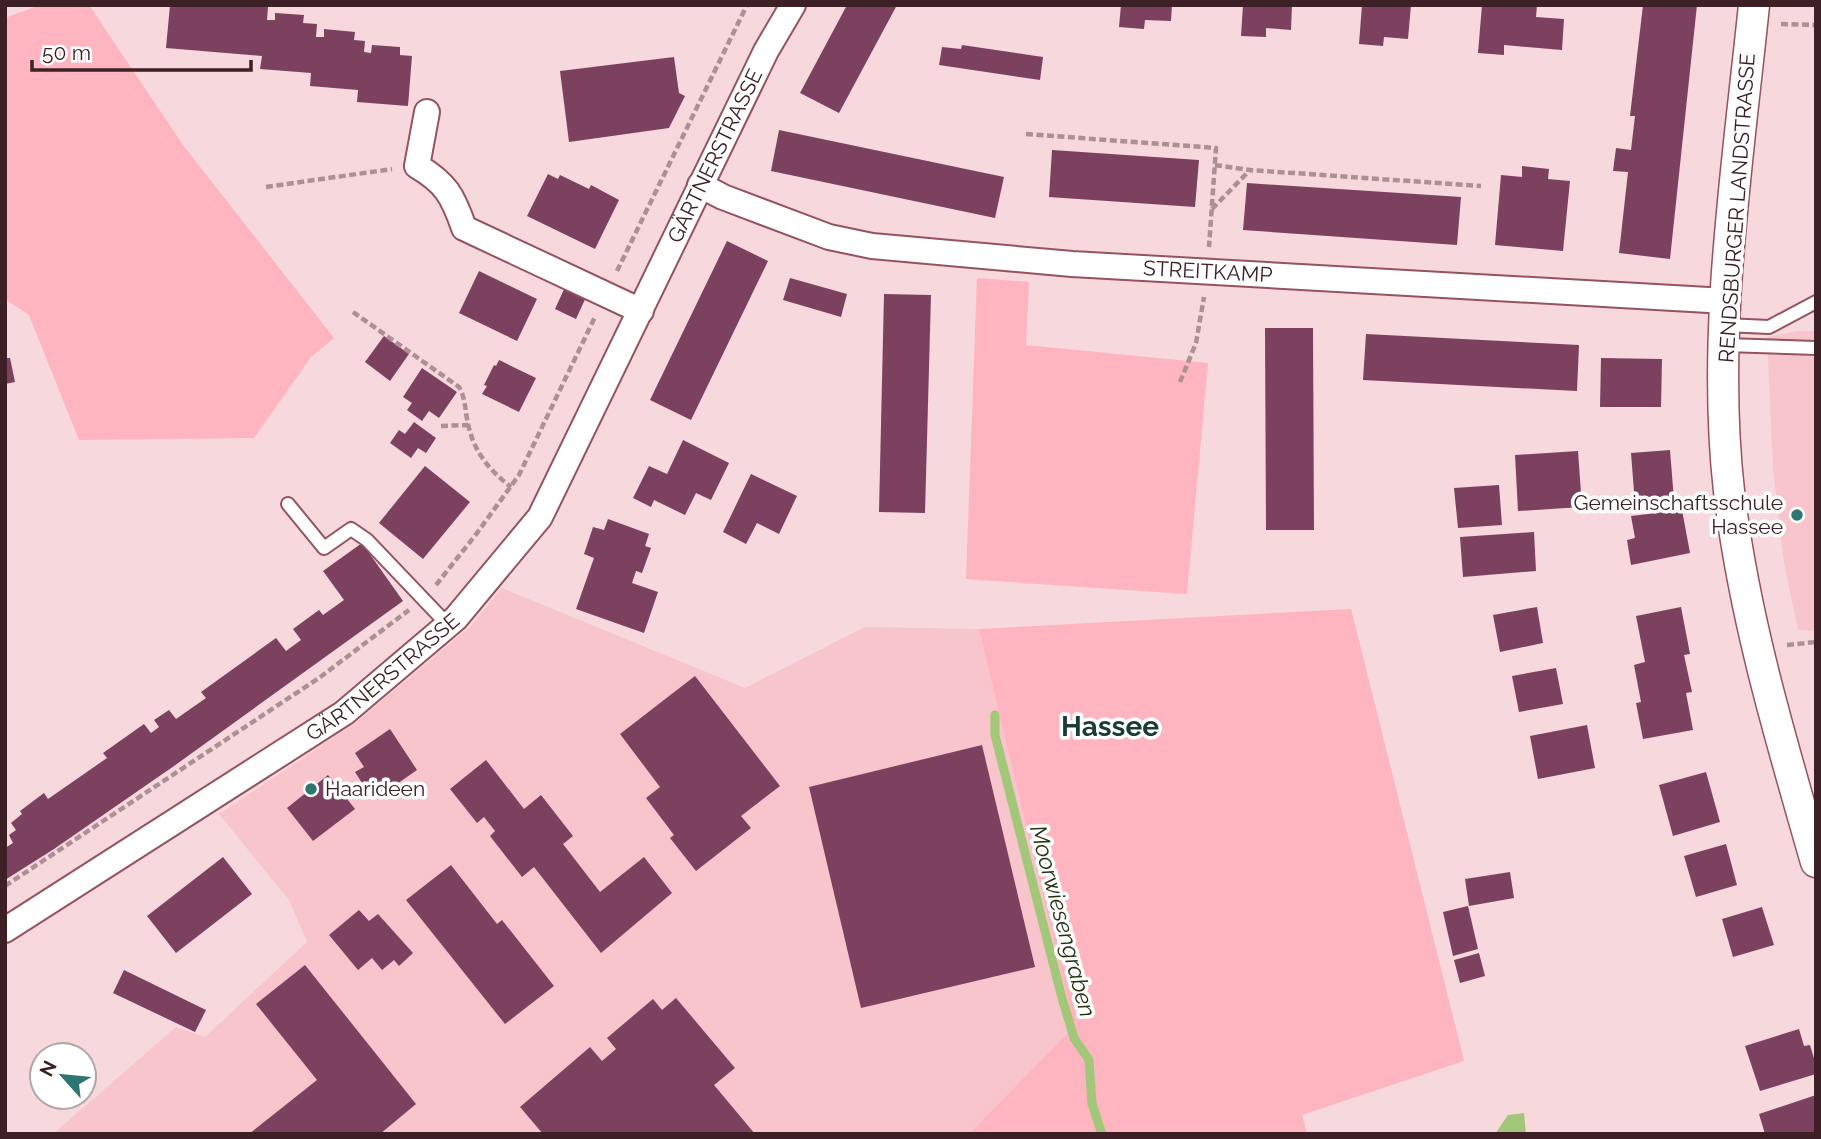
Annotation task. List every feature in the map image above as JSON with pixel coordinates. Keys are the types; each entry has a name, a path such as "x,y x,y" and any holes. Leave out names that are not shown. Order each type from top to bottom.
{"street":[{"name":"GÄRTNERSTRASSE","path":"5,930 344,713 456,618 540,517 766,51 793,5"},
{"name":"RENDSBURGER LANDSTRASSE","path":"1754,5 1725,324 1726,452 1741,569 1775,722 1807,801 1816,862"},
{"path":"427,111 417,166 439,179 457,206 464,228 641,311"},
{"name":"STREITKAMP","path":"700,185 723,197 829,237 872,246 1072,264 1208,271 1725,324"}],"lane":[{"path":"1725,324 1769,327 1816,302"},
{"path":"1725,324 1816,348"},
{"path":"288,504 324,548 351,529 367,540 448,625"}],"path":[{"path":"5,886 318,678 424,600 519,475 747,5"},
{"path":"1026,134 1216,148 1208,271 1196,343 1180,382"},
{"path":"1215,165 1250,170 1481,186"},
{"path":"266,187 417,166"},
{"path":"1212,210 1250,170"},
{"path":"353,312 459,387 465,397 468,425 481,458 493,474 511,487"},
{"path":"440,426 468,425"}],"shaded area":[{"path":"40,5 89,5 183,145 334,338 311,357 254,438 79,440 29,315 5,299 5,18"},
{"path":"977,278 1029,282 1026,345 1208,363 1187,594 966,579"},
{"name":"Gemeinschaftsschule Hassee","path":"1816,331 1816,631 1798,630 1784,563 1773,468 1767,337"},
{"path":"502,588 745,688 865,627 979,629 1074,1028 969,1134 53,1134 79,1111 98,1111 98,1095 176,1027 205,1037 307,942 289,900 219,814 354,724 471,626"},
{"path":"1351,609 1464,1061 1302,1115 1307,1134 969,1134 1074,1027 979,629"},
{"path":"1524,1113 1526,1134 1495,1134 1508,1115"}],"building":[{"path":"170,5 268,7 267,20 275,20 275,13 304,15 303,23 317,24 316,37 324,37 324,29 355,32 354,40 365,41 364,52 371,53 372,45 400,47 400,55 412,56 408,106 357,102 358,90 310,86 311,73 260,69 262,56 166,48"},
{"path":"847,5 897,5 839,113 800,93"},
{"path":"1121,5 1172,5 1171,21 1145,20 1144,29 1119,27"},
{"path":"1243,5 1292,5 1291,30 1266,28 1266,37 1241,36"},
{"path":"1362,5 1411,5 1408,39 1384,37 1383,46 1359,44"},
{"path":"1482,5 1537,5 1536,17 1564,19 1562,50 1504,45 1504,55 1478,53"},
{"path":"1643,5 1697,5 1670,259 1619,253 1628,172 1613,171 1616,148 1631,150 1635,116 1630,116"},
{"path":"962,45 1043,57 1040,80 939,65 942,47 961,49"},
{"path":"674,57 679,93 685,96 669,128 569,142 560,71"},
{"path":"779,130 1004,177 995,218 771,171"},
{"path":"1052,150 1199,160 1195,207 1049,197"},
{"path":"1522,166 1549,169 1548,179 1570,181 1563,251 1495,245 1501,175 1522,177"},
{"path":"548,174 558,179 560,175 589,189 591,185 619,200 595,249 527,216"},
{"path":"1247,183 1461,197 1457,245 1243,230"},
{"path":"727,241 768,261 691,420 650,400"},
{"path":"479,271 537,299 517,341 459,313"},
{"path":"790,278 847,294 841,317 783,300"},
{"path":"566,285 587,295 576,319 555,309"},
{"path":"884,294 931,295 925,513 879,512"},
{"path":"1265,328 1313,328 1314,530 1266,530"},
{"path":"1366,334 1579,345 1577,391 1363,380"},
{"path":"384,336 409,354 390,381 365,362"},
{"path":"5,358 10,358 15,382 5,384"},
{"path":"1601,358 1662,359 1661,407 1600,407"},
{"path":"499,360 536,378 519,412 482,394 494,365 496,366"},
{"path":"422,368 457,392 439,418 429,411 422,421 407,410 412,403 403,397"},
{"path":"414,422 436,438 426,453 418,448 411,458 390,443 399,430 405,434"},
{"path":"683,440 729,463 711,500 696,493 685,515 654,500 651,507 633,498 649,466 667,474"},
{"path":"1670,450 1674,500 1635,504 1631,453"},
{"path":"1578,451 1582,507 1518,511 1515,455"},
{"path":"425,466 470,502 423,559 379,523"},
{"path":"751,474 797,496 779,534 757,523 746,544 723,532"},
{"path":"1499,485 1502,525 1458,528 1454,488"},
{"path":"1682,510 1690,553 1631,565 1627,540 1635,538 1631,516"},
{"path":"608,519 649,534 645,546 651,548 642,573 636,571 632,583 658,592 644,633 576,609 594,558 584,554 593,527 604,530"},
{"path":"1534,532 1536,571 1463,577 1460,537"},
{"path":"362,543 403,601 174,766 5,880 5,848 13,843 9,835 16,830 11,823 22,814 20,811 44,793 48,799 107,758 103,753 144,724 151,733 159,727 154,720 169,710 176,719 206,698 201,692 276,638 286,651 301,640 293,629 319,610 323,615 344,600 323,571"},
{"path":"1537,607 1543,643 1500,652 1493,615"},
{"path":"1681,607 1690,654 1684,655 1692,692 1686,693 1693,730 1643,739 1636,703 1641,702 1634,665 1645,662 1636,616"},
{"path":"1556,668 1563,704 1519,712 1512,676"},
{"path":"695,676 780,786 741,816 751,828 696,871 670,838 674,835 646,798 660,787 620,734"},
{"path":"1587,725 1595,768 1538,779 1530,736"},
{"path":"390,729 417,770 381,795 372,781 364,786 355,772 364,767 355,753"},
{"path":"982,745 1035,967 861,1008 809,787"},
{"path":"486,760 524,809 541,795 573,836 563,844 600,892 644,857 672,893 601,953 534,867 522,877 490,836 495,831 484,817 477,823 450,789"},
{"path":"1706,772 1720,822 1673,836 1659,785"},
{"path":"328,775 355,809 313,841 287,808"},
{"path":"1726,844 1737,885 1696,897 1684,856"},
{"path":"223,857 252,894 176,953 147,916"},
{"path":"451,865 497,924 502,920 554,986 505,1024 406,900"},
{"path":"1510,872 1514,898 1469,906 1465,879"},
{"path":"1468,906 1478,949 1453,956 1443,912"},
{"path":"1762,907 1774,945 1733,957 1722,919"},
{"path":"359,910 369,921 378,914 413,953 399,966 394,960 382,970 372,958 358,970 329,935"},
{"path":"1479,953 1485,976 1460,983 1454,960"},
{"path":"305,965 416,1104 380,1134 249,1134 317,1080 256,1004"},
{"path":"124,970 206,1010 195,1032 113,993"},
{"path":"676,998 735,1068 714,1085 755,1134 543,1134 520,1107 590,1047 602,1061 616,1049 607,1038 653,999 662,1010"},
{"path":"1799,1029 1804,1046 1810,1045 1816,1074 1760,1091 1745,1046"},
{"path":"1816,1095 1816,1134 1765,1134 1759,1114"}],"waterway":[{"name":"Moorwiesengraben","path":"995,715 995,735 1062,998 1074,1038 1089,1060 1092,1104 1102,1134"}],"place":[{"name":"Gemeinschaftsschule Hassee","path":"1797,515"},
{"name":"Haarideen","path":"311,789"}],"district":[{"name":"Hassee","path":"1110,726"}]}
